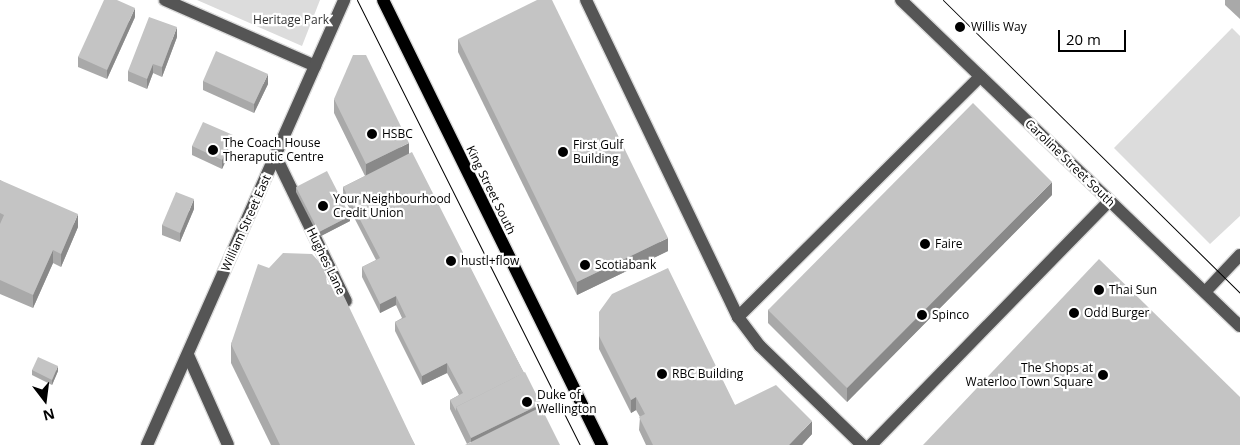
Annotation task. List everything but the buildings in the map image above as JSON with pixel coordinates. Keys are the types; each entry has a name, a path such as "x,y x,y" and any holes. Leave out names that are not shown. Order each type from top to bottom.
{"main road":[{"name":"King Street South","path":"383,0 602,445"}],"street":[{"path":"165,0 315,66"},
{"name":"William Street East","path":"146,445 188,355 344,0"},
{"path":"586,0 738,317 760,346 862,445"},
{"name":"Caroline Street South","path":"901,0 1240,326"},
{"path":"738,317 980,77"},
{"name":"Hughes Lane","path":"276,157 350,312"},
{"path":"871,445 1109,201"},
{"path":"1206,292 1240,255"},
{"path":"188,355 228,445"}],"green space":[{"name":"Heritage Park","path":"197,0 320,0 302,46"},
{"path":"1232,28 1240,36 1240,216 1210,244 1114,148"}],"tram line":[{"path":"357,0 580,445"},
{"path":"943,0 1240,293"}],"place":[{"name":"Willis Way","path":"960,27"},
{"name":"HSBC","path":"372,134"},
{"name":"The Coach House Theraputic Centre","path":"213,150"},
{"name":"First Gulf Building","path":"563,152"},
{"name":"Your Neighbourhood Credit Union","path":"323,206"},
{"name":"Faire","path":"925,244"},
{"name":"hustl+flow","path":"451,261"},
{"name":"Scotiabank","path":"585,265"},
{"name":"Thai Sun","path":"1099,290"},
{"name":"Odd Burger","path":"1074,313"},
{"name":"Spinco","path":"922,315"},
{"name":"RBC Building","path":"662,374"},
{"name":"The Shops at Waterloo Town Square","path":"1103,375"},
{"name":"Duke of Wellington","path":"527,402"}]}
